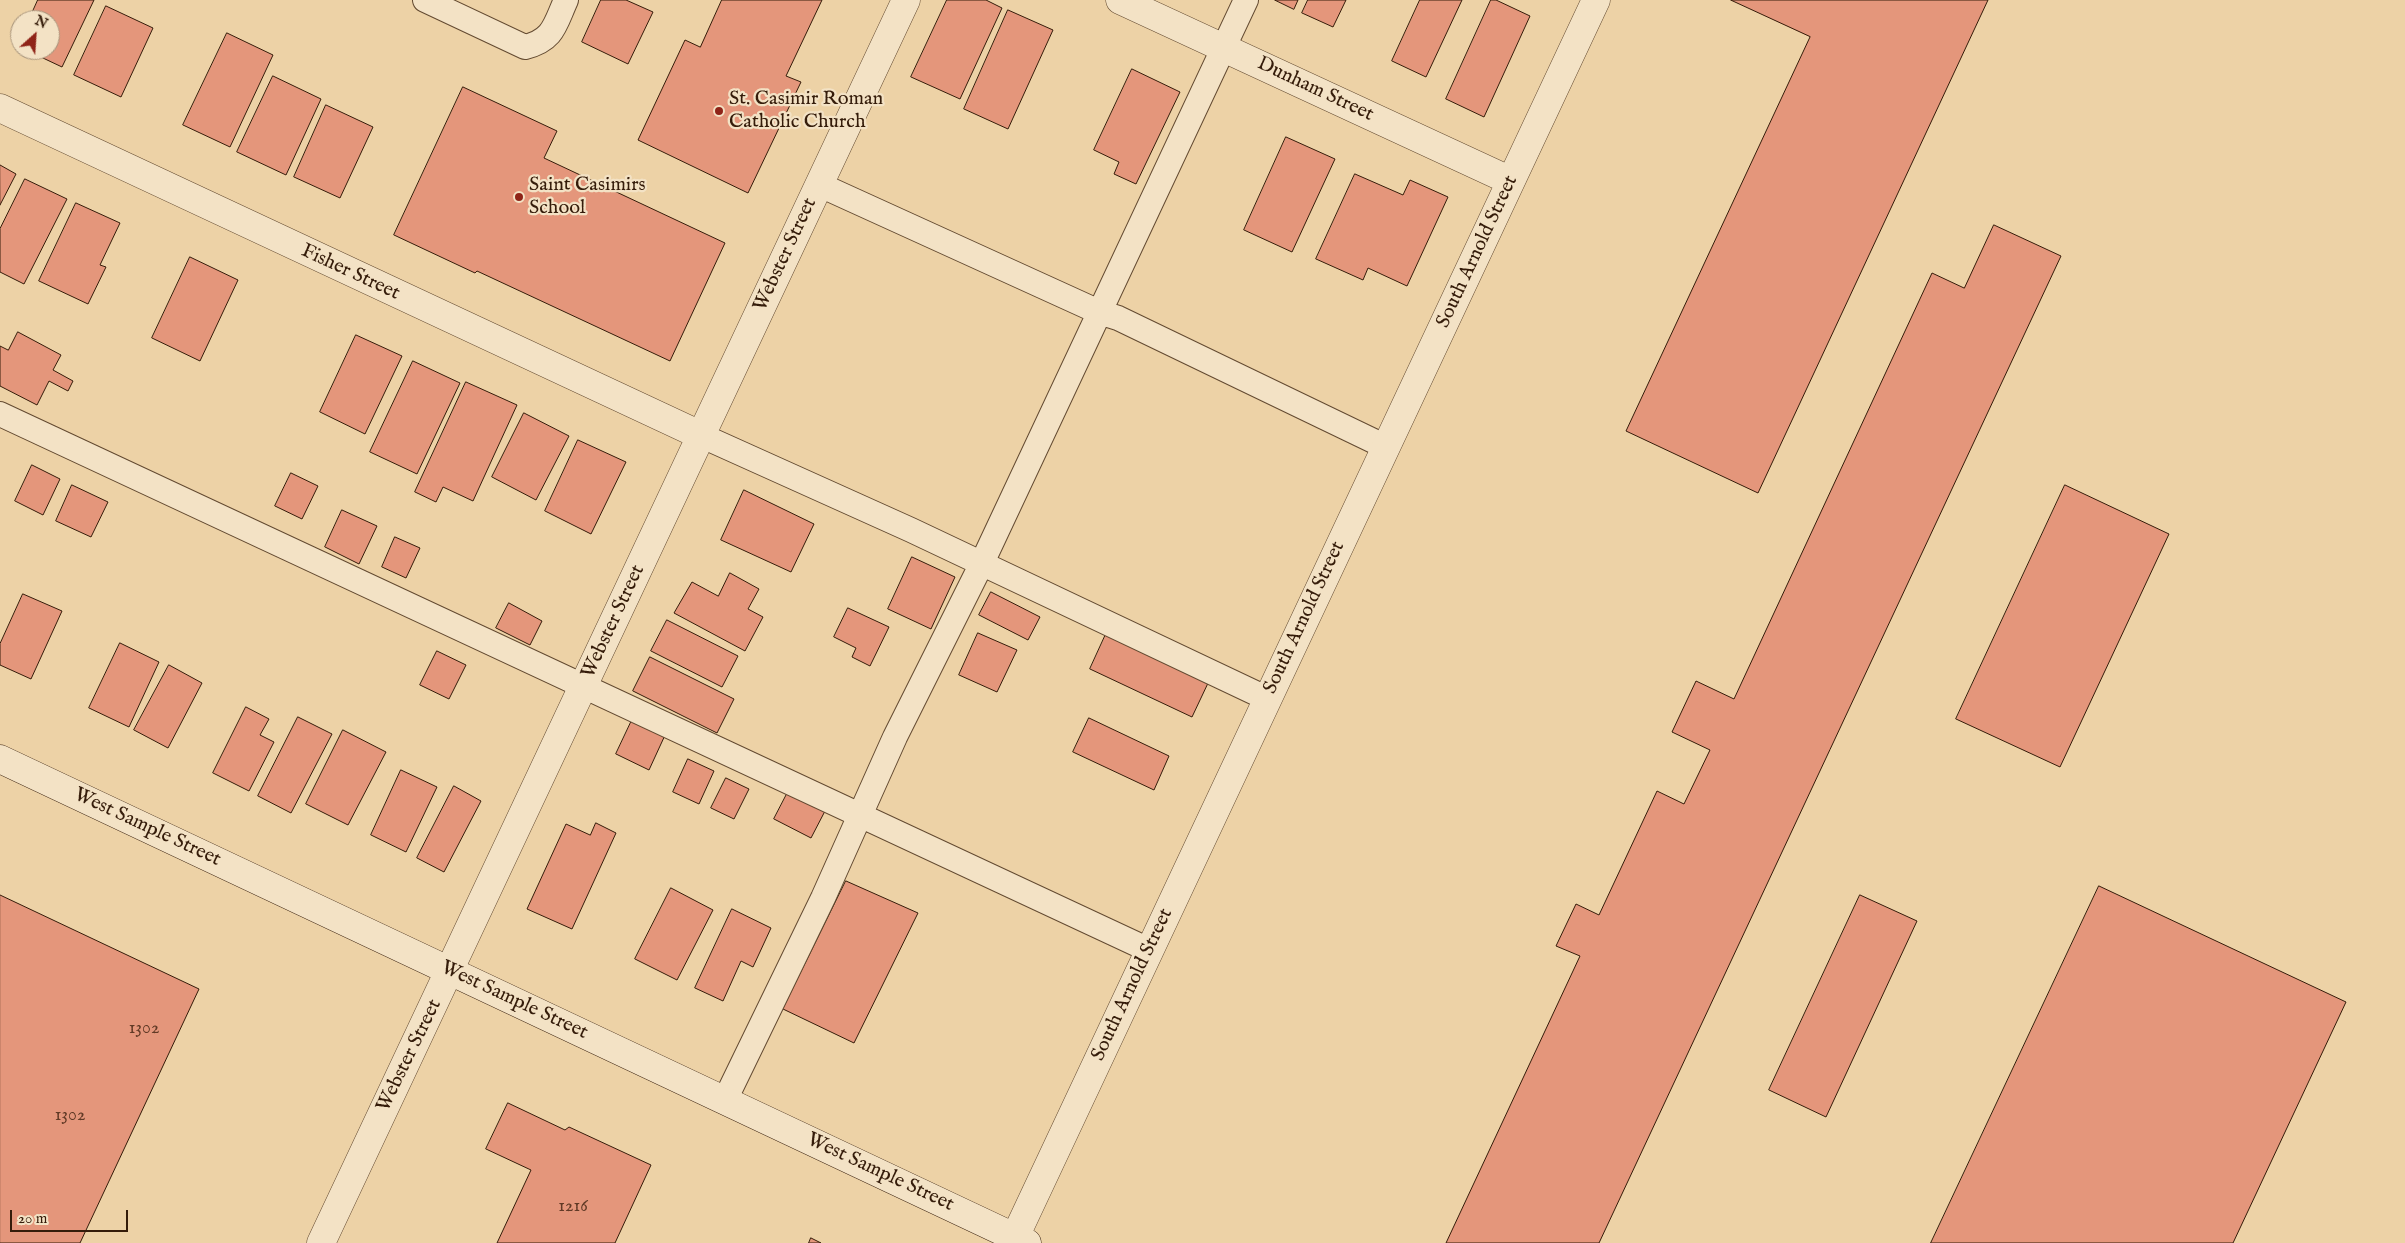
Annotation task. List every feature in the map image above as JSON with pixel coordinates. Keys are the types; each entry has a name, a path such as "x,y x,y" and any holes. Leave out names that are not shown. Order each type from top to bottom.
{"street":[{"name":"Webster Street","path":"321,1243 906,0"},
{"name":"Dunham Street","path":"1120,0 1511,181"},
{"name":"South Arnold Street","path":"1021,1240 1149,950 1596,0"},
{"name":"Fisher Street","path":"0,108 700,435"},
{"name":"West Sample Street","path":"0,759 1021,1240"}],"lane":[{"path":"425,0 525,47 540,43 550,34 566,0"},
{"path":"724,1100 823,898 858,816 895,737 982,565 1246,0"},
{"path":"820,185 1099,312 1118,318 1386,446"},
{"path":"0,414 583,688 1149,950"},
{"path":"700,435 911,530 1268,698"}],"building":[{"path":"38,0 94,0 62,67 47,60 60,60 60,10 34,10"},
{"path":"601,0 626,0 653,12 628,64 582,42"},
{"name":"St. Casimir Roman Catholic Church","path":"722,0 822,0 786,76 801,82 748,193 638,140 685,40 700,47"},
{"path":"947,0 986,0 1002,8 960,99 911,77"},
{"path":"1275,0 1298,0 1294,9"},
{"path":"1308,0 1346,0 1333,27 1302,13"},
{"path":"1420,0 1462,0 1426,77 1392,61"},
{"path":"1491,0 1496,0 1530,16 1484,117 1446,99"},
{"path":"1731,0 1988,0 1758,493 1626,431 1810,37"},
{"path":"106,6 153,28 121,97 74,75"},
{"path":"1008,10 1053,30 1008,129 964,109"},
{"path":"227,33 273,55 230,147 183,125"},
{"path":"1132,69 1180,92 1136,184 1114,174 1119,162 1094,150"},
{"path":"273,76 321,99 286,175 237,152"},
{"name":"Saint Casimirs School","path":"463,87 557,131 544,158 725,243 670,361 477,271 475,273 394,235"},
{"path":"326,105 373,127 340,198 294,177"},
{"path":"1286,137 1335,159 1292,252 1244,230"},
{"path":"0,165 16,174 0,205"},
{"path":"1355,174 1403,195 1410,180 1448,197 1407,286 1368,268 1363,280 1316,259"},
{"path":"25,179 67,199 24,284 0,272 0,229"},
{"path":"76,203 120,223 100,265 106,267 88,304 39,281"},
{"path":"1994,225 2061,256 1599,1243 1446,1243 1580,956 1556,946 1576,904 1599,915 1657,791 1684,804 1710,750 1672,732 1696,681 1734,699 1932,273 1964,288"},
{"path":"190,257 238,280 200,361 152,338"},
{"path":"18,332 61,355 53,370 73,381 68,391 49,381 37,405 0,386 0,346 8,350"},
{"path":"356,335 402,356 365,434 320,412"},
{"path":"413,361 460,383 417,474 370,452"},
{"path":"466,382 517,405 473,501 443,487 436,502 415,492"},
{"path":"524,413 569,436 536,500 492,477"},
{"path":"578,440 626,462 591,534 545,511"},
{"path":"32,465 60,479 43,515 15,501"},
{"path":"291,473 318,486 302,519 275,506"},
{"path":"72,485 108,502 91,537 56,521"},
{"path":"2065,485 2169,534 2060,767 1956,719"},
{"path":"744,490 814,524 791,572 721,540"},
{"path":"342,510 377,526 359,564 325,547"},
{"path":"395,537 420,548 406,578 382,567"},
{"path":"912,557 955,577 931,629 888,609"},
{"path":"730,573 759,589 748,609 763,617 745,651 674,613 692,582 718,596"},
{"path":"991,592 1040,617 1028,640 979,615"},
{"path":"23,594 62,611 31,679 0,665 0,644"},
{"path":"509,603 542,621 530,645 496,628"},
{"path":"848,608 889,627 870,666 852,657 856,648 834,637"},
{"path":"667,620 738,656 722,687 651,651"},
{"path":"978,633 1017,650 997,692 959,675"},
{"path":"1106,634 1209,681 1192,717 1090,669"},
{"path":"120,643 159,662 129,727 89,708"},
{"path":"437,651 466,665 449,699 420,685"},
{"path":"650,657 734,699 717,733 633,691"},
{"path":"169,665 202,683 168,748 134,730"},
{"path":"246,707 269,719 260,735 274,742 249,791 213,773"},
{"path":"298,717 332,734 291,813 258,796"},
{"path":"633,718 666,733 649,770 616,754"},
{"path":"1089,718 1169,756 1154,790 1073,752"},
{"path":"343,730 386,752 348,825 306,804"},
{"path":"688,759 714,771 699,804 673,792"},
{"path":"401,770 437,787 406,852 371,835"},
{"path":"726,778 749,789 734,819 711,808"},
{"path":"454,786 481,801 444,872 417,858"},
{"path":"788,792 825,811 811,838 774,819"},
{"path":"596,823 616,833 572,929 527,909 566,824 590,835"},
{"path":"846,881 918,913 854,1043 783,1009"},
{"path":"2099,886 2346,1002 2233,1243 1931,1243"},
{"path":"671,888 713,910 677,980 635,959"},
{"path":"0,895 199,989 80,1243 0,1243"},
{"path":"1860,895 1917,921 1826,1117 1769,1090"},
{"path":"732,909 771,928 753,967 741,961 723,1001 695,988"},
{"path":"508,1103 565,1130 569,1127 651,1165 615,1243 497,1243 531,1170 486,1149"},
{"path":"811,1238 821,1243 809,1243"}],"place":[{"name":"St. Casimir Roman Catholic Church","path":"719,111"},
{"name":"Saint Casimirs School","path":"519,197"}]}
